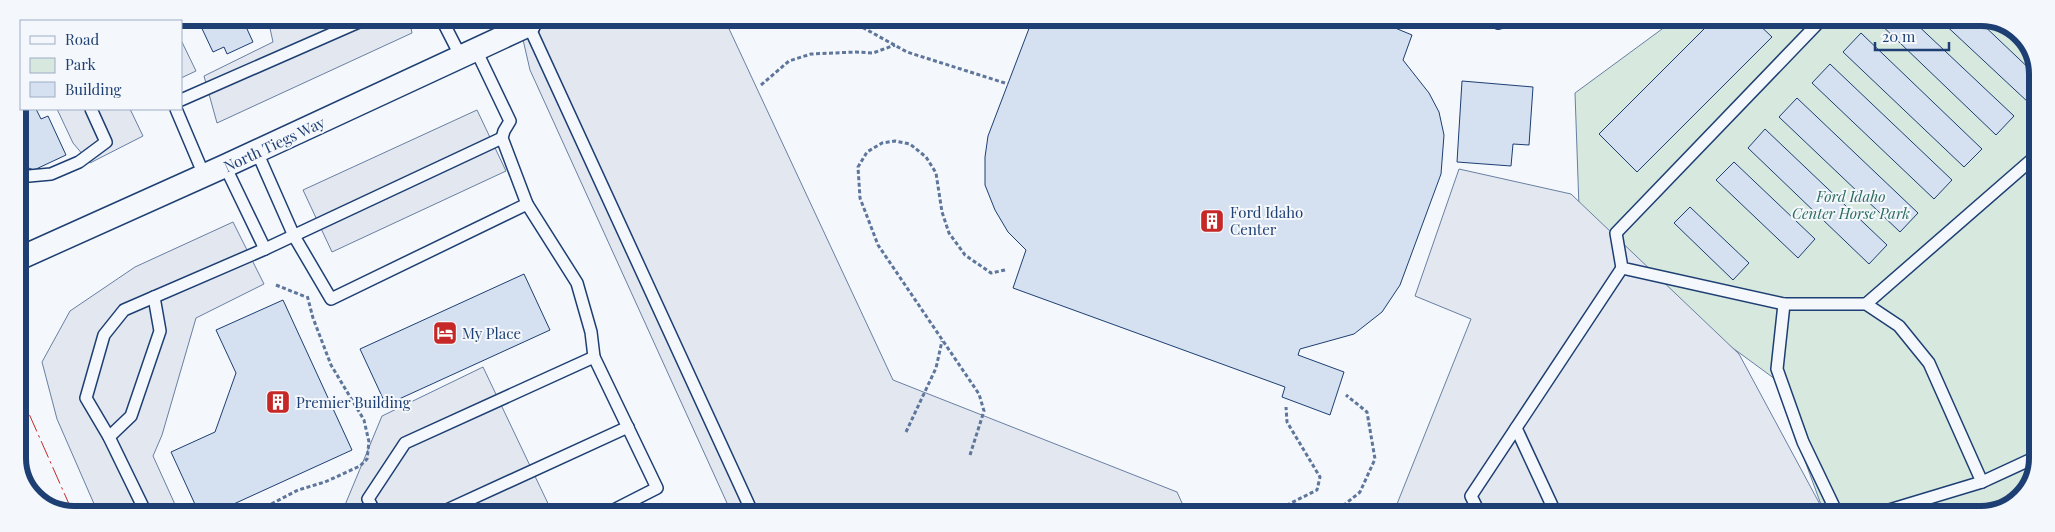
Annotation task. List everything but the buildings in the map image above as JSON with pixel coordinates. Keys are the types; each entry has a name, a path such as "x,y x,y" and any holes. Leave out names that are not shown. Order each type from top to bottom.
{"street":[{"name":"North Tiegs Way","path":"26,255 468,54 520,26"}],"lane":[{"path":"182,100 350,26"},
{"path":"447,26 468,54 510,121 504,130 502,138 527,204 577,283 591,332 594,357 657,488 622,506"},
{"path":"529,26 749,506"},
{"path":"1476,506 1471,496 1622,268 1616,234 1814,26"},
{"path":"26,176 51,174 79,162 106,142 91,110"},
{"path":"176,110 204,175"},
{"path":"143,506 109,437 86,398 104,335 124,310 294,236 502,138"},
{"path":"256,152 294,236 331,298 527,204"},
{"path":"1866,304 2029,162"},
{"path":"225,166 265,249"},
{"path":"1622,268 1784,304 1866,304 1899,326 1929,363 1982,482"},
{"path":"109,437 131,416 160,331 154,297"},
{"path":"1784,304 1777,369 1803,442 1834,506"},
{"path":"372,506 368,498 405,443 594,357"},
{"path":"455,506 628,427"},
{"path":"1516,428 1552,506"},
{"path":"1902,506 1982,482 2029,460"}],"path":[{"path":"860,26 907,52 1008,84"},
{"path":"761,85 789,61 811,54 873,53 895,45"},
{"path":"970,455 984,411 979,394 878,245 860,198 858,167 867,152 882,143 895,141 910,144 926,157 936,173 942,212 950,233 965,255 991,273 1005,270"},
{"path":"269,506 298,490 325,482 360,466 367,459 369,442 364,420 331,365 306,297 317,274"},
{"path":"276,285 306,297"},
{"path":"906,432 936,368 943,340"},
{"path":"1343,506 1360,492 1375,459 1367,412 1346,395"},
{"path":"1285,506 1317,490 1320,477 1287,422 1286,407"}],"green space":[{"name":"Ford Idaho Center Horse Park","path":"1666,26 1981,26 1996,29 2012,38 2022,50 2029,71 2029,458 2026,473 2017,489 2005,499 1981,506 1822,506 1775,379 1580,236 1575,93"}],"shaded area":[{"path":"270,26 411,26 412,33 217,123 204,76 273,42"},
{"path":"520,26 728,26 893,380 1177,492 1183,506 728,506 530,70"},
{"path":"182,42 196,71 182,78"},
{"path":"57,110 130,110 143,136 90,163 73,143"},
{"path":"477,110 506,171 332,252 303,190"},
{"path":"1459,169 1571,194 1739,354 1821,506 1396,506 1471,319 1415,296"},
{"path":"233,222 264,284 196,318 162,435 153,456 176,506 95,506 57,419 42,362 70,311 135,267"},
{"path":"483,367 549,506 345,506 382,416"}],"power":[{"path":"26,407 70,506"}],"place":[{"name":"Ford Idaho Center","path":"1212,221"},
{"name":"My Place","path":"445,333"},
{"name":"Premier Building","path":"278,402"}]}
